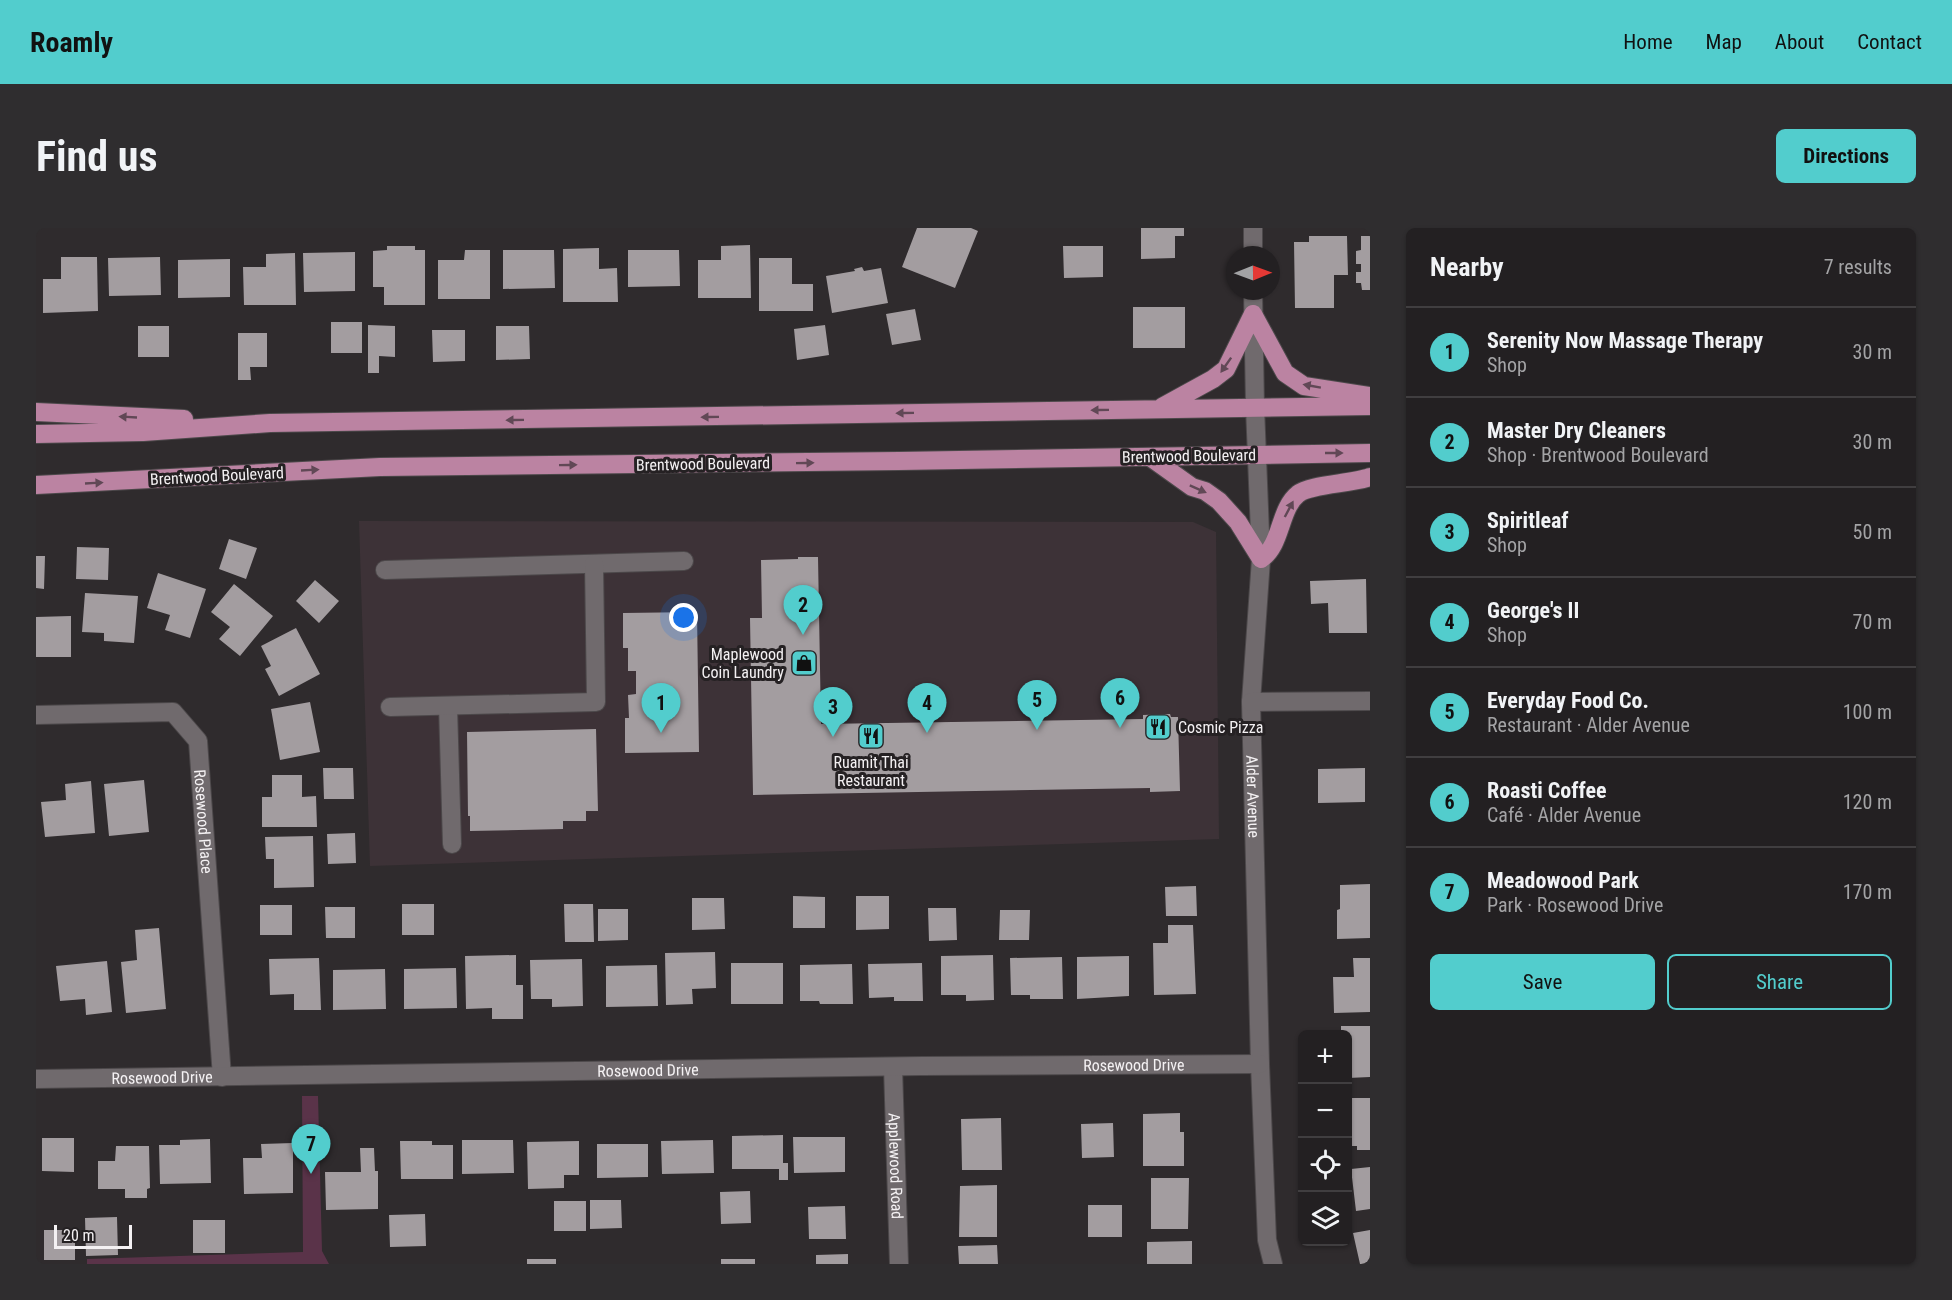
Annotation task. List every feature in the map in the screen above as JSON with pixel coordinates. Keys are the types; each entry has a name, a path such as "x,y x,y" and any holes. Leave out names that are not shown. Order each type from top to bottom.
{"main road":[{"path":"1253,314 1285,373 1304,386 1370,396"},
{"path":"1159,409 1226,369 1253,314"},
{"path":"36,435 143,432 270,423 1370,406"},
{"path":"36,412 270,423"},
{"name":"Brentwood Boulevard","path":"36,485 380,467 1370,453"},
{"path":"1150,457 1192,487 1204,491 1219,501 1238,522 1261,559 1269,554 1289,507 1298,494 1320,486 1359,481 1370,477"}],"street":[{"path":"1252,228 1253,246"},
{"name":"Alder Avenue","path":"1253,300 1261,559 1251,702 1260,1064 1267,1240 1273,1264"},
{"path":"385,570 684,561"},
{"path":"390,707 596,702 594,564"},
{"path":"1251,702 1370,701"},
{"path":"448,706 452,844"},
{"name":"Rosewood Place","path":"36,715 173,712 198,741 222,1077"},
{"name":"Rosewood Drive","path":"36,1080 1260,1064"},
{"name":"Applewood Road","path":"893,1068 898,1264"}],"shaded area":[{"path":"359,521 1193,522 1216,532 1219,839 370,866"},
{"path":"302,1096 318,1096 322,1251 329,1264 87,1264 87,1259 303,1252"}],"building":[{"path":"917,228 971,228 978,231 955,288 902,267"},
{"path":"1141,228 1184,228 1184,236 1175,236 1175,258 1141,259"},
{"path":"1309,236 1347,236 1348,275 1334,275 1334,308 1295,308 1294,242 1309,242"},
{"path":"1361,236 1370,236 1370,290 1362,290 1361,283 1356,283 1356,272 1361,272 1361,264 1356,264 1356,251 1361,250"},
{"path":"750,245 751,298 698,298 698,260 721,260 721,246"},
{"path":"387,246 415,246 415,250 425,250 425,305 384,305 384,287 373,287 373,251 387,250"},
{"path":"1063,246 1103,246 1103,277 1064,278"},
{"path":"599,248 599,269 617,268 618,302 563,302 563,249"},
{"path":"465,250 490,250 490,299 438,299 438,260 464,260"},
{"path":"503,250 554,250 555,288 503,289"},
{"path":"628,250 679,250 680,286 628,287"},
{"path":"355,252 355,291 304,292 303,253"},
{"path":"295,253 296,305 244,305 243,267 266,267 266,254"},
{"path":"61,257 97,257 98,311 43,313 43,279 61,279"},
{"path":"160,257 161,295 109,296 108,258"},
{"path":"759,258 792,258 792,284 813,284 813,311 759,311"},
{"path":"230,259 230,297 178,298 178,260"},
{"path":"862,267 864,271 881,268 888,303 832,313 826,276 855,271 854,269"},
{"path":"1133,307 1185,307 1185,348 1133,348"},
{"path":"915,309 921,340 892,345 886,314"},
{"path":"331,322 362,322 362,353 331,353"},
{"path":"368,325 395,326 395,357 379,356 379,373 368,373"},
{"path":"825,325 829,355 797,360 794,329"},
{"path":"138,326 169,326 169,357 138,357"},
{"path":"496,326 529,326 530,359 496,360"},
{"path":"432,330 465,330 465,361 433,362"},
{"path":"238,333 267,333 267,367 250,367 251,380 238,380"},
{"path":"229,539 257,548 246,579 219,569"},
{"path":"77,547 109,548 108,580 76,579"},
{"path":"36,556 45,556 44,589 36,588"},
{"path":"798,557 818,557 821,724 1143,719 1143,715 1170,714 1171,717 1178,717 1180,791 1150,792 1150,788 753,795 750,618 762,618 761,560 798,559"},
{"path":"158,573 206,589 190,638 165,630 170,615 147,608"},
{"path":"1366,579 1367,633 1329,633 1328,603 1311,604 1310,581"},
{"path":"315,580 339,601 319,623 296,601"},
{"path":"234,584 273,616 240,656 219,639 230,627 211,612"},
{"path":"85,593 138,596 134,643 104,641 104,633 82,632"},
{"path":"697,612 699,752 625,753 625,718 629,718 628,695 636,694 636,671 628,671 628,648 623,648 623,613"},
{"path":"71,616 71,657 36,657 36,617"},
{"path":"296,628 320,674 279,696 265,669 271,666 261,646"},
{"path":"310,702 320,752 280,760 271,709"},
{"path":"596,729 598,811 586,811 586,821 563,821 563,829 470,831 467,732"},
{"path":"323,768 353,768 354,799 324,799"},
{"path":"1365,768 1365,802 1318,803 1318,769"},
{"path":"272,775 302,775 302,797 316,796 317,827 262,827 262,797 272,797"},
{"path":"144,780 149,832 109,836 104,784"},
{"path":"91,781 95,833 45,837 41,802 66,800 65,784"},
{"path":"355,833 356,863 328,864 327,834"},
{"path":"313,836 314,887 274,888 274,859 266,859 265,837"},
{"path":"1370,884 1370,938 1337,939 1340,885"},
{"path":"1196,886 1197,916 1166,916 1165,887"},
{"path":"793,896 825,897 825,928 793,928"},
{"path":"856,896 889,896 889,929 856,930"},
{"path":"692,898 724,898 725,929 692,930"},
{"path":"402,904 434,904 434,935 402,935"},
{"path":"564,904 593,904 594,942 565,942"},
{"path":"260,905 292,905 292,935 260,935"},
{"path":"325,907 355,907 355,938 326,938"},
{"path":"928,908 956,908 957,940 929,941"},
{"path":"598,909 628,909 628,940 598,941"},
{"path":"1000,910 1030,910 1029,940 999,940"},
{"path":"1168,925 1193,925 1196,994 1154,995 1153,943 1168,943"},
{"path":"159,928 166,1009 126,1013 121,962 137,960 135,930"},
{"path":"715,952 716,988 692,989 693,1004 666,1005 665,953"},
{"path":"516,955 516,985 523,985 523,1019 492,1019 492,1008 466,1009 465,956"},
{"path":"993,955 994,1000 966,1001 966,995 941,995 941,956"},
{"path":"1129,956 1129,996 1077,999 1077,957"},
{"path":"1062,957 1063,999 1030,999 1030,995 1011,995 1010,958"},
{"path":"319,958 321,1010 294,1010 294,994 270,995 269,959"},
{"path":"1353,958 1370,958 1370,1012 1334,1013 1333,977 1354,977"},
{"path":"582,959 583,1006 552,1007 552,999 531,999 530,960"},
{"path":"107,961 112,1012 86,1015 85,999 60,1001 56,966"},
{"path":"731,963 783,963 783,1004 731,1004"},
{"path":"922,963 923,1001 894,1001 894,997 869,998 868,964"},
{"path":"852,964 853,1004 820,1004 819,1001 800,1001 800,965"},
{"path":"657,965 658,1006 606,1007 606,966"},
{"path":"456,968 457,1008 404,1009 404,969"},
{"path":"385,969 386,1009 333,1010 333,970"},
{"path":"1341,1026 1370,1026 1370,1077 1352,1078 1352,1030 1341,1030"},
{"path":"1352,1098 1370,1098 1370,1150 1357,1150 1357,1146 1352,1146"},
{"path":"1180,1113 1180,1132 1184,1132 1184,1166 1143,1166 1143,1114"},
{"path":"1001,1118 1002,1170 962,1170 961,1119"},
{"path":"1113,1123 1114,1157 1082,1158 1081,1124"},
{"path":"783,1135 783,1163 788,1163 788,1180 779,1180 779,1169 732,1169 732,1136"},
{"path":"793,1137 845,1137 845,1172 794,1173"},
{"path":"42,1138 74,1138 74,1172 42,1171"},
{"path":"210,1139 211,1183 160,1184 159,1145 180,1145 180,1140"},
{"path":"462,1140 513,1140 514,1173 462,1174"},
{"path":"713,1140 714,1173 662,1174 661,1141"},
{"path":"400,1141 432,1141 432,1145 453,1145 453,1179 401,1179"},
{"path":"579,1141 579,1175 564,1175 564,1188 528,1189 527,1142"},
{"path":"293,1143 293,1193 244,1194 243,1158 262,1158 261,1144"},
{"path":"597,1144 648,1144 648,1177 597,1178"},
{"path":"116,1146 149,1146 150,1188 147,1189 147,1198 125,1198 125,1189 98,1189 98,1161 115,1161"},
{"path":"360,1148 374,1148 375,1171 378,1171 378,1209 326,1210 325,1172 361,1172"},
{"path":"1370,1167 1370,1209 1356,1211 1352,1169"},
{"path":"1151,1178 1189,1178 1188,1229 1151,1229"},
{"path":"997,1185 997,1237 959,1237 960,1186"},
{"path":"750,1191 751,1223 721,1224 720,1192"},
{"path":"590,1200 621,1200 622,1228 590,1229"},
{"path":"554,1201 586,1201 586,1231 554,1231"},
{"path":"1088,1205 1122,1205 1122,1237 1088,1237"},
{"path":"845,1206 846,1239 809,1239 808,1207"},
{"path":"425,1214 426,1246 390,1247 389,1215"},
{"path":"117,1217 118,1255 86,1256 85,1218"},
{"path":"193,1220 225,1220 225,1253 193,1253"},
{"path":"44,1230 75,1230 75,1260 44,1260"},
{"path":"1370,1230 1370,1264 1360,1264 1353,1233"},
{"path":"1192,1241 1192,1264 1147,1264 1147,1242"},
{"path":"997,1245 998,1264 959,1264 958,1246"},
{"path":"848,1254 848,1264 816,1264 816,1255"},
{"path":"527,1259 556,1259 556,1264 527,1264"},
{"path":"721,1259 755,1259 755,1264 721,1264"}],"place":[{"name":"Master Dry Cleaners","path":"803,635"},
{"name":"Maplewood Coin Laundry","path":"804,663"},
{"name":"Cosmic Pizza","path":"1158,727"},
{"name":"Roasti Coffee","path":"1120,728"},
{"name":"Everyday Food Co.","path":"1037,730"},
{"name":"Serenity Now Massage Therapy","path":"661,733"},
{"name":"George's II","path":"927,733"},
{"name":"Ruamit Thai Restaurant","path":"871,736"},
{"name":"Spiritleaf","path":"833,737"},
{"name":"Meadowood Park","path":"311,1174"}]}
